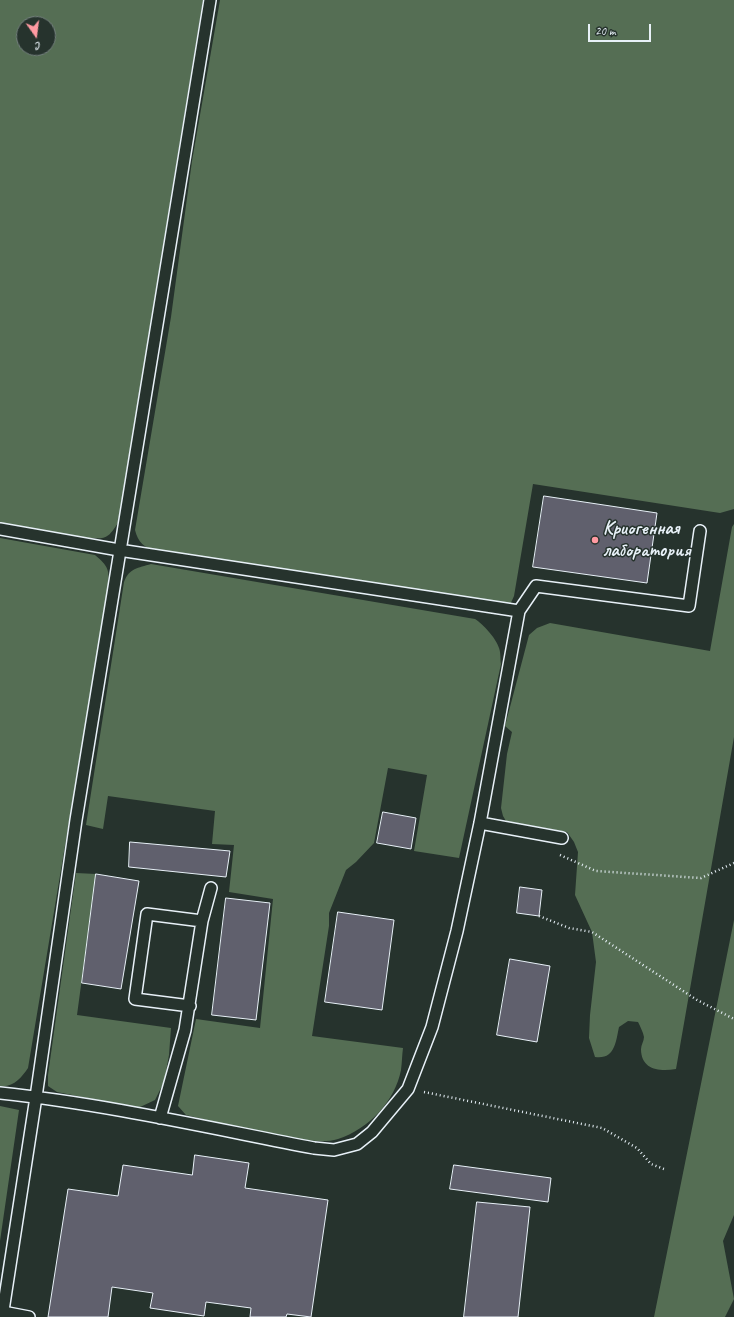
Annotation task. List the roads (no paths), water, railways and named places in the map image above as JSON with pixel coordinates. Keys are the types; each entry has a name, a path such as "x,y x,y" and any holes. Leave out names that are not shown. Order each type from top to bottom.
{"lane":[{"path":"29,1317 3,1315 76,820 210,0"},
{"path":"0,530 119,550 519,611"},
{"path":"0,1094 36,1097 160,1118 314,1148 334,1150 357,1144 367,1136 408,1089 432,1027 457,931 480,823 519,611 536,586 689,606 700,530"},
{"path":"480,823 562,838"},
{"path":"160,1118 185,1030 190,1006 202,920 211,888"},
{"path":"190,1006 135,999 147,914 202,920"}],"place":[{"name":"Криогенная лаборатория","path":"595,540"}]}
